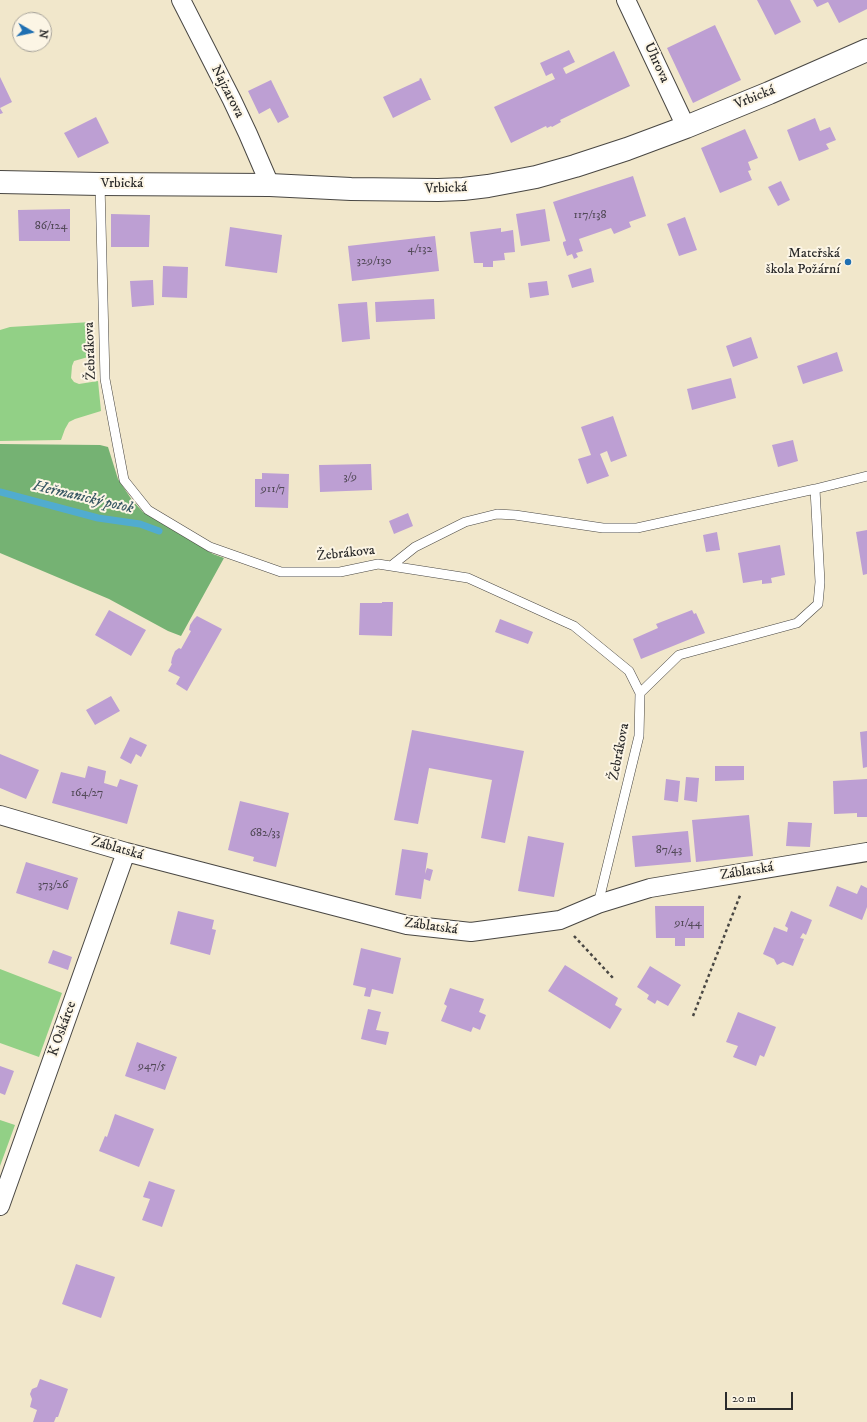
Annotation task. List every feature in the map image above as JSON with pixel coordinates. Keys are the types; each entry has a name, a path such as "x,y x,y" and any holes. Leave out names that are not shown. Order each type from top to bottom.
{"street":[{"name":"Najzarova","path":"181,0 235,107 270,185"},
{"name":"Uhrova","path":"626,0 686,127"},
{"name":"Vrbická","path":"0,182 270,185 438,190 488,186 524,179 575,166 686,127 867,50"},
{"name":"Záblatská","path":"0,815 126,852 407,924 471,932 560,920 598,904 650,888 867,852"},
{"name":"K Oskárce","path":"0,1206 126,852"}],"lane":[{"name":"Žebrákova","path":"100,184 105,379 124,480 148,510 210,547 281,572 340,572 378,564 468,578 574,626 629,671 640,693 639,736 598,904"},
{"path":"391,566 415,547 465,522 497,514 515,515 603,528 637,528 815,489 867,476"},
{"path":"640,693 679,655 797,623 818,604 820,582 815,489"}],"path":[{"path":"693,1016 749,872"},
{"path":"560,920 613,978"}],"green space":[{"path":"91,322 95,355 74,361 71,378 74,382 79,384 98,381 101,411 69,422 61,440 0,441 0,330 10,327"},
{"path":"0,444 100,445 108,447 118,479 132,500 143,512 213,554 224,558 181,636 168,631 109,599 0,553"},
{"path":"0,969 62,993 39,1057 0,1043"},
{"path":"0,1120 15,1125 0,1166"}],"building":[{"path":"757,0 790,0 801,22 775,35"},
{"path":"813,0 867,0 867,9 839,23 828,2 817,7"},
{"path":"715,25 741,80 693,103 667,48"},
{"path":"569,50 575,62 563,68 566,74 614,51 630,86 560,120 561,122 552,127 547,128 546,126 511,143 494,107 555,79 552,73 546,76 540,63"},
{"path":"0,77 12,102 0,108"},
{"path":"421,78 431,100 393,118 383,97 420,80 419,79"},
{"path":"271,80 289,117 278,123 270,108 259,114 248,91"},
{"path":"96,117 109,143 78,158 64,133"},
{"path":"815,118 820,131 830,127 836,140 826,144 829,149 799,161 787,130"},
{"path":"745,129 758,158 748,162 751,170 748,171 752,180 720,193 701,148"},
{"path":"633,176 646,216 629,222 631,227 614,234 611,228 579,239 583,251 576,253 578,257 574,259 572,254 567,256 563,244 563,242 566,241 553,202"},
{"path":"781,181 790,200 778,206 768,187"},
{"path":"70,209 70,241 19,241 18,210"},
{"path":"545,209 550,241 521,246 516,214"},
{"path":"111,214 150,215 149,247 111,247"},
{"path":"685,217 697,250 679,256 667,224"},
{"path":"230,227 282,235 277,273 225,266"},
{"path":"501,228 501,232 513,230 515,252 504,253 505,260 493,261 493,267 483,267 483,263 474,263 470,232"},
{"path":"435,236 439,271 352,281 348,246"},
{"path":"163,266 188,267 187,298 162,297"},
{"path":"591,268 594,282 572,288 568,275"},
{"path":"153,280 154,305 132,307 130,281"},
{"path":"547,281 549,295 530,298 528,283"},
{"path":"434,299 435,319 376,322 375,302"},
{"path":"367,302 370,339 342,342 338,304"},
{"path":"751,337 758,358 733,367 726,346"},
{"path":"837,352 843,371 803,384 797,366"},
{"path":"731,378 736,398 692,410 687,389"},
{"path":"613,416 627,456 611,462 607,451 600,454 609,476 587,484 578,459 591,455 581,427"},
{"path":"793,440 798,461 778,467 772,445"},
{"path":"371,464 372,490 320,492 319,465"},
{"path":"262,473 289,474 288,508 255,507 255,479 262,479"},
{"path":"408,513 413,526 394,534 389,521"},
{"path":"867,530 867,574 863,575 856,532"},
{"path":"717,532 720,550 706,552 703,535"},
{"path":"780,545 785,575 771,578 772,583 762,584 762,580 743,583 738,553"},
{"path":"393,602 392,636 359,635 360,603"},
{"path":"109,610 146,630 131,656 95,635"},
{"path":"692,610 694,614 696,613 705,633 641,659 633,639 658,628 656,624"},
{"path":"197,616 222,629 187,691 176,684 180,677 168,671 172,664 172,658 175,651 179,648 181,649 191,631 189,630 190,625"},
{"path":"500,619 533,632 528,644 495,632"},
{"path":"111,696 120,711 95,725 86,710"},
{"path":"412,730 524,751 505,843 481,838 492,780 429,768 418,824 394,820"},
{"path":"867,731 867,767 863,768 860,732"},
{"path":"130,737 147,745 141,757 136,754 131,764 120,758"},
{"path":"0,754 39,770 26,799 0,788"},
{"path":"88,766 106,771 104,783 117,787 120,779 138,785 127,824 52,803 61,772 85,778"},
{"path":"715,766 744,766 744,780 715,781"},
{"path":"686,777 699,778 697,802 684,800"},
{"path":"666,779 680,781 678,802 664,800"},
{"path":"867,779 867,817 857,817 857,813 834,814 833,781"},
{"path":"240,801 289,813 276,867 253,861 254,857 228,850"},
{"path":"749,815 753,856 696,862 692,820"},
{"path":"788,822 812,823 810,847 786,846"},
{"path":"688,831 691,862 635,867 632,836"},
{"path":"528,836 564,843 554,897 518,891"},
{"path":"402,849 428,853 425,874 427,868 433,870 430,881 424,879 421,899 395,895"},
{"path":"26,862 78,878 68,910 16,893"},
{"path":"861,885 867,888 867,907 862,920 829,906 837,886 857,894"},
{"path":"655,906 704,906 704,938 685,938 685,946 675,946 675,938 656,938"},
{"path":"178,911 214,920 212,929 216,930 210,955 170,944"},
{"path":"791,911 812,920 806,935 803,933 800,938 804,939 793,966 783,962 777,965 774,959 763,954 774,927 787,932 788,928 785,926"},
{"path":"361,948 401,958 393,994 372,989 370,997 364,996 366,988 353,985"},
{"path":"53,950 72,957 68,970 48,963"},
{"path":"565,965 618,998 615,1005 622,1009 610,1029 548,991"},
{"path":"650,966 681,985 668,1006 657,1000 655,1004 647,999 649,995 637,987"},
{"path":"450,988 484,999 479,1012 486,1015 480,1030 473,1027 471,1032 441,1021 447,1006 444,1004"},
{"path":"368,1009 381,1012 376,1030 389,1032 386,1045 361,1039"},
{"path":"738,1012 776,1027 764,1057 760,1055 756,1066 733,1057 738,1046 726,1042"},
{"path":"137,1042 177,1057 165,1090 125,1076"},
{"path":"0,1066 14,1071 5,1095 0,1093"},
{"path":"115,1114 154,1129 139,1167 99,1151 105,1136 107,1137"},
{"path":"149,1181 175,1190 162,1227 142,1220 150,1199 143,1197"},
{"path":"76,1264 115,1277 101,1318 62,1304"},
{"path":"40,1379 68,1389 58,1417 56,1417 54,1422 33,1422 37,1410 30,1407 32,1399 30,1394 32,1389 37,1387"}],"waterway":[{"name":"Heřmanický potok","path":"0,492 98,518 140,524 159,531"}],"place":[{"name":"Mateřská škola Požární","path":"848,262"}]}
